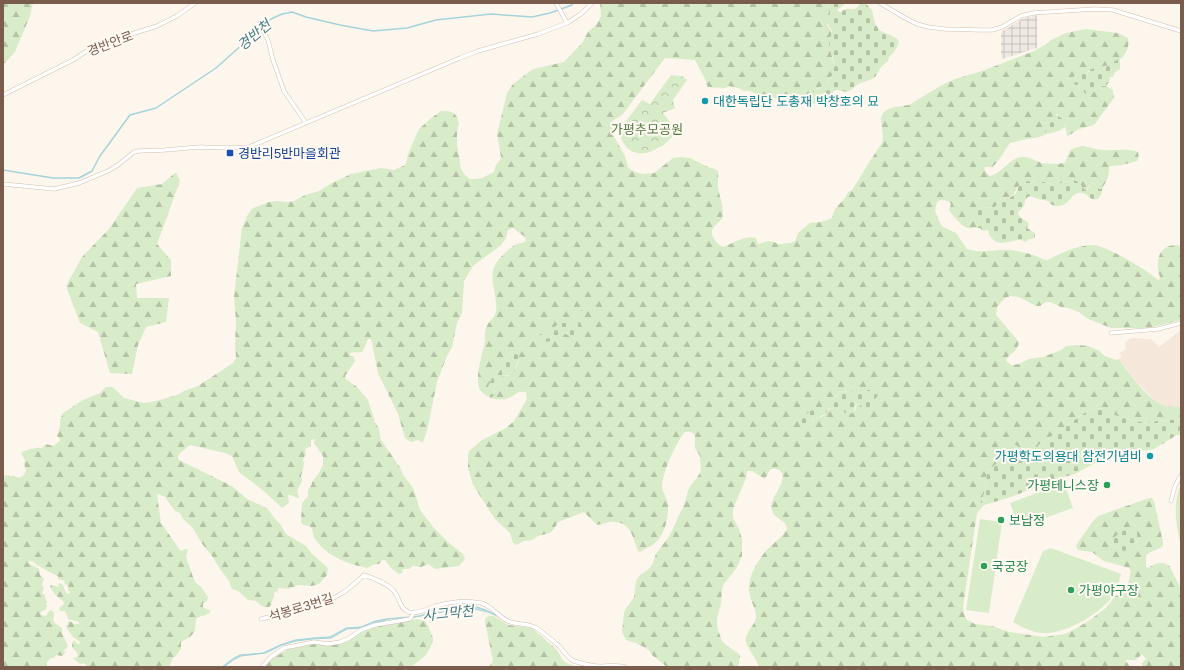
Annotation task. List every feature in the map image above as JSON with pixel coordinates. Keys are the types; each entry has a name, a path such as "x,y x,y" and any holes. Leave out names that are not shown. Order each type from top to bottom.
{"street":[{"name":"경반안로","path":"3,95 73,60 96,45 157,26 177,16 195,3"},
{"path":"556,3 567,24"},
{"path":"3,184 54,189 79,183 108,171 138,150 165,150 199,147 243,148 261,143 478,51 567,24 581,14 592,3"},
{"path":"880,3 917,24 945,28 992,30 1002,27 1021,16 1033,13 1095,9 1113,10 1181,32"},
{"path":"264,33 268,40 273,60 284,91 306,123"},
{"path":"1111,333 1158,329 1181,323"},
{"path":"1171,500 1175,486 1181,475"},
{"name":"석봉로3번길","path":"261,619 311,607 326,601 346,591 364,575 393,590 405,610 413,613"},
{"path":"262,667 271,657 284,648 314,642 328,644 340,642 348,639 361,630 375,625 410,619 413,613 447,604 466,601 480,603 490,607 506,621 528,624 537,628 574,661 598,666 619,665 625,667"}],"shaded area":[{"path":"1037,15 1037,48 1001,59 1001,32 1022,19"},
{"path":"1181,330 1181,406 1174,408 1156,402 1118,359 1122,357 1119,353 1126,349 1125,343 1129,339 1151,339 1159,347"}],"green space":[{"path":"3,3 33,3 30,16 15,52 5,63 3,63"},
{"path":"600,3 827,3 829,13 826,17 827,25 832,34 829,44 835,70 825,85 814,90 817,96 820,96 822,100 823,103 821,105 793,99 778,99 758,95 750,91 744,91 729,86 725,88 708,87 695,60 665,58 622,115 611,122 613,135 625,156 628,167 631,170 643,174 654,173 673,158 680,157 690,158 718,171 718,185 723,214 721,220 714,226 712,233 719,245 723,247 752,237 756,238 758,244 768,241 778,244 791,243 795,241 798,233 810,223 821,222 832,218 835,209 845,198 848,192 852,190 882,143 883,137 881,118 883,113 888,109 909,105 955,79 982,71 1034,51 1051,40 1066,33 1086,29 1118,33 1128,38 1128,48 1124,56 1117,62 1108,66 1092,69 1086,74 1079,73 1072,78 1076,85 1094,92 1101,86 1108,87 1113,90 1114,98 1094,125 1079,129 1067,136 1065,124 1057,114 1052,117 1051,121 1044,124 1046,134 1039,137 1010,143 994,166 985,167 984,169 989,176 993,175 1016,158 1021,157 1044,163 1065,163 1071,150 1077,147 1088,147 1099,150 1134,151 1138,152 1139,157 1137,161 1109,167 1107,179 1101,189 1099,189 1094,183 1090,184 1085,190 1073,179 1056,185 1044,182 1029,181 1017,187 1015,193 1011,196 1000,200 995,207 981,208 976,212 978,214 979,221 975,228 964,227 955,218 949,210 951,204 948,201 940,200 937,202 935,211 943,227 956,233 967,249 979,251 1011,250 1048,260 1081,246 1092,245 1116,253 1158,280 1160,279 1158,258 1160,254 1166,247 1175,245 1181,246 1181,320 1149,328 1111,328 1088,319 1079,312 1050,302 1036,306 1019,297 1010,296 1004,299 997,307 996,315 1019,342 1017,349 1007,358 1006,361 1011,365 1019,364 1029,359 1043,357 1061,350 1066,346 1088,346 1098,350 1105,356 1116,360 1118,359 1145,392 1153,399 1171,407 1181,406 1181,419 1147,423 1127,419 1114,415 1106,409 1097,408 1089,410 1036,447 1023,449 1015,445 1007,447 1003,458 987,471 985,491 977,513 963,607 967,620 975,624 992,626 1009,632 1044,637 1065,634 1075,629 1107,607 1115,596 1125,591 1131,571 1129,568 1104,561 1092,552 1078,550 1076,547 1077,544 1098,516 1152,498 1154,501 1163,546 1146,555 1146,567 1148,568 1155,564 1165,563 1170,567 1181,589 1181,667 1142,667 1142,663 1146,659 1142,654 1136,660 1126,660 1130,667 759,667 746,642 748,633 756,617 749,591 750,580 756,565 765,552 785,533 787,529 785,523 774,515 771,508 773,499 781,484 783,476 782,472 773,469 770,470 765,479 752,471 747,471 746,478 733,509 733,518 742,539 742,556 737,567 722,589 717,624 722,641 739,654 740,657 738,667 667,667 652,655 649,650 636,643 626,640 622,632 624,613 634,597 636,581 640,575 652,565 656,554 670,535 684,505 689,488 701,471 700,456 695,448 694,434 691,432 685,432 681,437 670,458 664,474 662,487 668,504 668,516 665,528 656,543 640,552 638,551 630,530 622,524 610,522 597,525 584,512 558,522 550,533 538,536 532,540 523,541 517,545 513,543 510,533 495,519 473,485 468,468 469,451 482,440 506,428 514,421 527,399 526,392 518,393 506,399 491,398 495,392 493,388 499,384 500,378 503,375 508,376 515,368 518,362 517,352 511,352 502,362 501,372 492,378 487,390 487,395 482,392 479,387 478,379 478,371 485,341 485,330 496,311 496,299 492,276 493,270 497,262 508,250 514,245 526,241 525,237 513,228 508,230 506,238 501,245 473,266 464,281 462,313 457,323 452,347 437,382 427,431 423,442 418,440 411,442 405,438 398,414 378,373 371,339 368,339 363,351 350,353 350,355 354,357 355,361 345,376 346,379 357,387 368,400 375,422 379,429 381,440 414,490 420,510 434,528 463,554 465,559 459,566 435,569 428,564 421,567 413,566 409,569 403,569 402,573 399,574 391,568 385,560 382,560 379,564 372,565 368,568 345,562 326,551 315,539 311,527 302,524 301,521 302,503 308,496 308,490 323,465 323,456 314,443 315,439 311,440 311,446 305,449 306,454 303,459 304,464 301,476 302,481 297,491 299,497 288,495 289,503 282,508 265,492 239,472 232,456 190,445 179,454 178,459 232,486 247,499 267,508 286,534 306,546 312,554 328,568 327,575 319,584 312,586 298,585 288,589 278,588 278,591 274,593 274,597 269,607 264,607 256,601 248,600 238,591 232,589 229,581 192,527 183,519 180,513 175,511 165,497 158,494 161,523 180,550 182,551 188,549 186,557 195,582 202,588 208,597 207,601 203,603 203,607 211,611 208,614 196,619 195,631 190,637 181,642 181,649 172,659 171,664 168,667 86,667 87,666 84,663 80,664 73,658 78,656 72,645 73,641 76,641 76,643 79,644 80,643 73,637 66,627 69,621 74,624 79,624 79,622 68,619 65,611 60,611 59,608 64,604 63,601 54,593 50,586 52,585 59,587 58,584 60,583 63,585 66,593 69,594 70,592 68,590 68,586 64,583 65,581 58,579 58,576 32,561 27,562 39,569 40,575 44,579 42,585 44,588 42,593 45,595 45,599 47,601 46,610 42,611 40,614 44,616 51,610 53,611 53,620 62,628 62,633 68,646 64,649 65,653 62,656 56,655 47,662 47,667 3,667 3,476 23,476 26,471 24,464 25,460 21,453 31,449 42,448 46,444 53,446 60,441 57,436 63,413 83,400 100,393 106,387 112,387 124,398 144,403 156,401 177,395 198,386 233,363 236,358 236,321 234,297 242,228 248,214 253,208 269,202 294,201 305,195 319,191 351,174 381,168 394,170 405,165 419,129 441,111 454,113 457,117 459,123 457,131 457,144 461,169 465,175 470,179 475,179 482,178 494,172 501,157 497,134 507,93 513,84 533,69 564,62 582,43 588,32 596,25 601,16","holes":["576,313 584,316 580,321 583,330 571,336 563,333 553,335 551,337 552,338 540,334 557,327 559,323 573,323","871,390 875,399 870,403 872,406 863,408 861,404 857,403 855,411 840,407 829,409 824,416 801,424 809,413 830,401 840,393 847,392 861,394","1136,530 1137,540 1131,548 1124,551 1110,544 1114,539 1125,532"]},
{"path":"827,3 845,3 837,10 839,12 845,9 855,9 860,3 865,3 872,10 875,23 879,30 896,38 899,43 889,57 888,61 881,67 875,77 858,84 847,92 837,90 834,91 823,103 822,98 815,95 813,91 826,84 834,71 834,63 829,44 832,31 825,19 829,13"},
{"path":"1120,58 1120,69 1115,72 1113,77 1110,77 1106,86 1099,87 1091,94 1087,95 1082,87 1074,84 1071,80 1079,73 1087,74 1091,69 1109,65"},
{"name":"가평추모공원","path":"671,75 682,76 687,80 673,100 675,108 663,113 670,122 671,127 683,123 683,128 661,147 650,152 636,153 628,148 622,141 618,132 619,124 626,121 642,100 650,104"},
{"path":"1055,114 1063,119 1066,128 1064,127 1059,131 1046,134 1044,124 1051,121"},
{"path":"176,172 180,181 157,244 171,260 171,276 136,284 137,298 169,298 166,322 146,327 138,345 132,374 110,373 98,332 80,323 66,286 82,257 109,229 137,188 162,184"},
{"path":"1072,179 1078,182 1085,190 1088,189 1090,184 1094,183 1099,189 1103,187 1101,195 1098,199 1092,199 1084,193 1076,194 1066,204 1057,206 1052,205 1048,201 1028,197 1024,206 1018,213 1020,217 1029,224 1027,228 1035,233 1035,237 1032,239 1029,239 1026,242 1018,240 999,243 990,236 988,230 983,231 980,228 975,228 979,223 976,210 995,207 1000,200 1015,195 1019,185 1023,181 1044,182 1056,185"},
{"path":"582,310 585,312 585,315 580,321 583,333 571,336 563,333 556,336 553,335 551,336 551,341 546,342 538,339 538,336 559,323 573,323 576,313"},
{"path":"514,350 517,352 519,357 514,373 512,375 503,375 500,378 499,384 493,388 495,394 491,398 485,395 487,395 487,390 492,378 500,372 502,362 508,357 511,351"},
{"path":"868,390 876,391 878,395 870,403 873,407 872,410 866,411 859,403 856,404 853,413 848,414 845,413 840,407 828,409 826,414 813,419 809,428 801,427 803,417 830,401 840,393 847,392 861,394"},
{"path":"1097,408 1106,409 1114,415 1127,419 1147,423 1181,419 1181,435 1177,435 1154,449 1135,452 1117,451 1108,453 1095,463 1075,474 984,505 977,513 985,491 987,471 1005,456 1008,444 1010,443 1022,449 1031,449 1036,447 1089,410"},
{"path":"1064,483 1073,508 1019,527 1010,503"},
{"path":"1181,484 1181,546 1176,522 1176,499"},
{"name":"국궁장","path":"980,519 1002,522 989,613 966,610"},
{"path":"1134,527 1136,530 1137,540 1131,548 1124,551 1110,544 1113,538 1119,533"},
{"name":"가평야구장","path":"1051,548 1121,574 1114,594 1092,615 1072,627 1051,633 1042,633 1013,622 1043,551"},
{"path":"489,616 494,616 508,625 532,628 557,650 565,662 574,666 587,667 489,667 493,661 485,619"},
{"path":"417,619 425,621 433,638 433,642 426,655 411,667 264,667 272,659 288,649 313,644 332,644 382,625"}],"water":[{"path":"477,607 506,620 488,612 475,609 448,611 415,617 389,619 360,628 347,629 331,638 296,641 282,645 266,653 241,656 222,667 240,655 263,653 280,645 295,640 330,637 346,628 361,627 375,621 386,619 419,616 445,609"}],"waterway":[{"name":"경반천","path":"3,170 53,178 79,178 92,171 100,156 130,115 156,108 216,68 271,19 282,14 292,12 340,25 373,31 407,28 436,20 491,14 532,17 550,13 572,5 573,3"}],"place":[{"name":"대한독립단 도총재 박창호의 묘","path":"705,101"},
{"name":"경반리5반마을회관","path":"230,153"},
{"name":"가평학도의용대 참전기념비","path":"1150,456"},
{"name":"가평테니스장","path":"1107,485"},
{"name":"보납정","path":"1001,520"},
{"name":"국궁장","path":"984,566"},
{"name":"가평야구장","path":"1071,590"}],"water label":[{"name":"사그막천","path":"448,613"}]}
